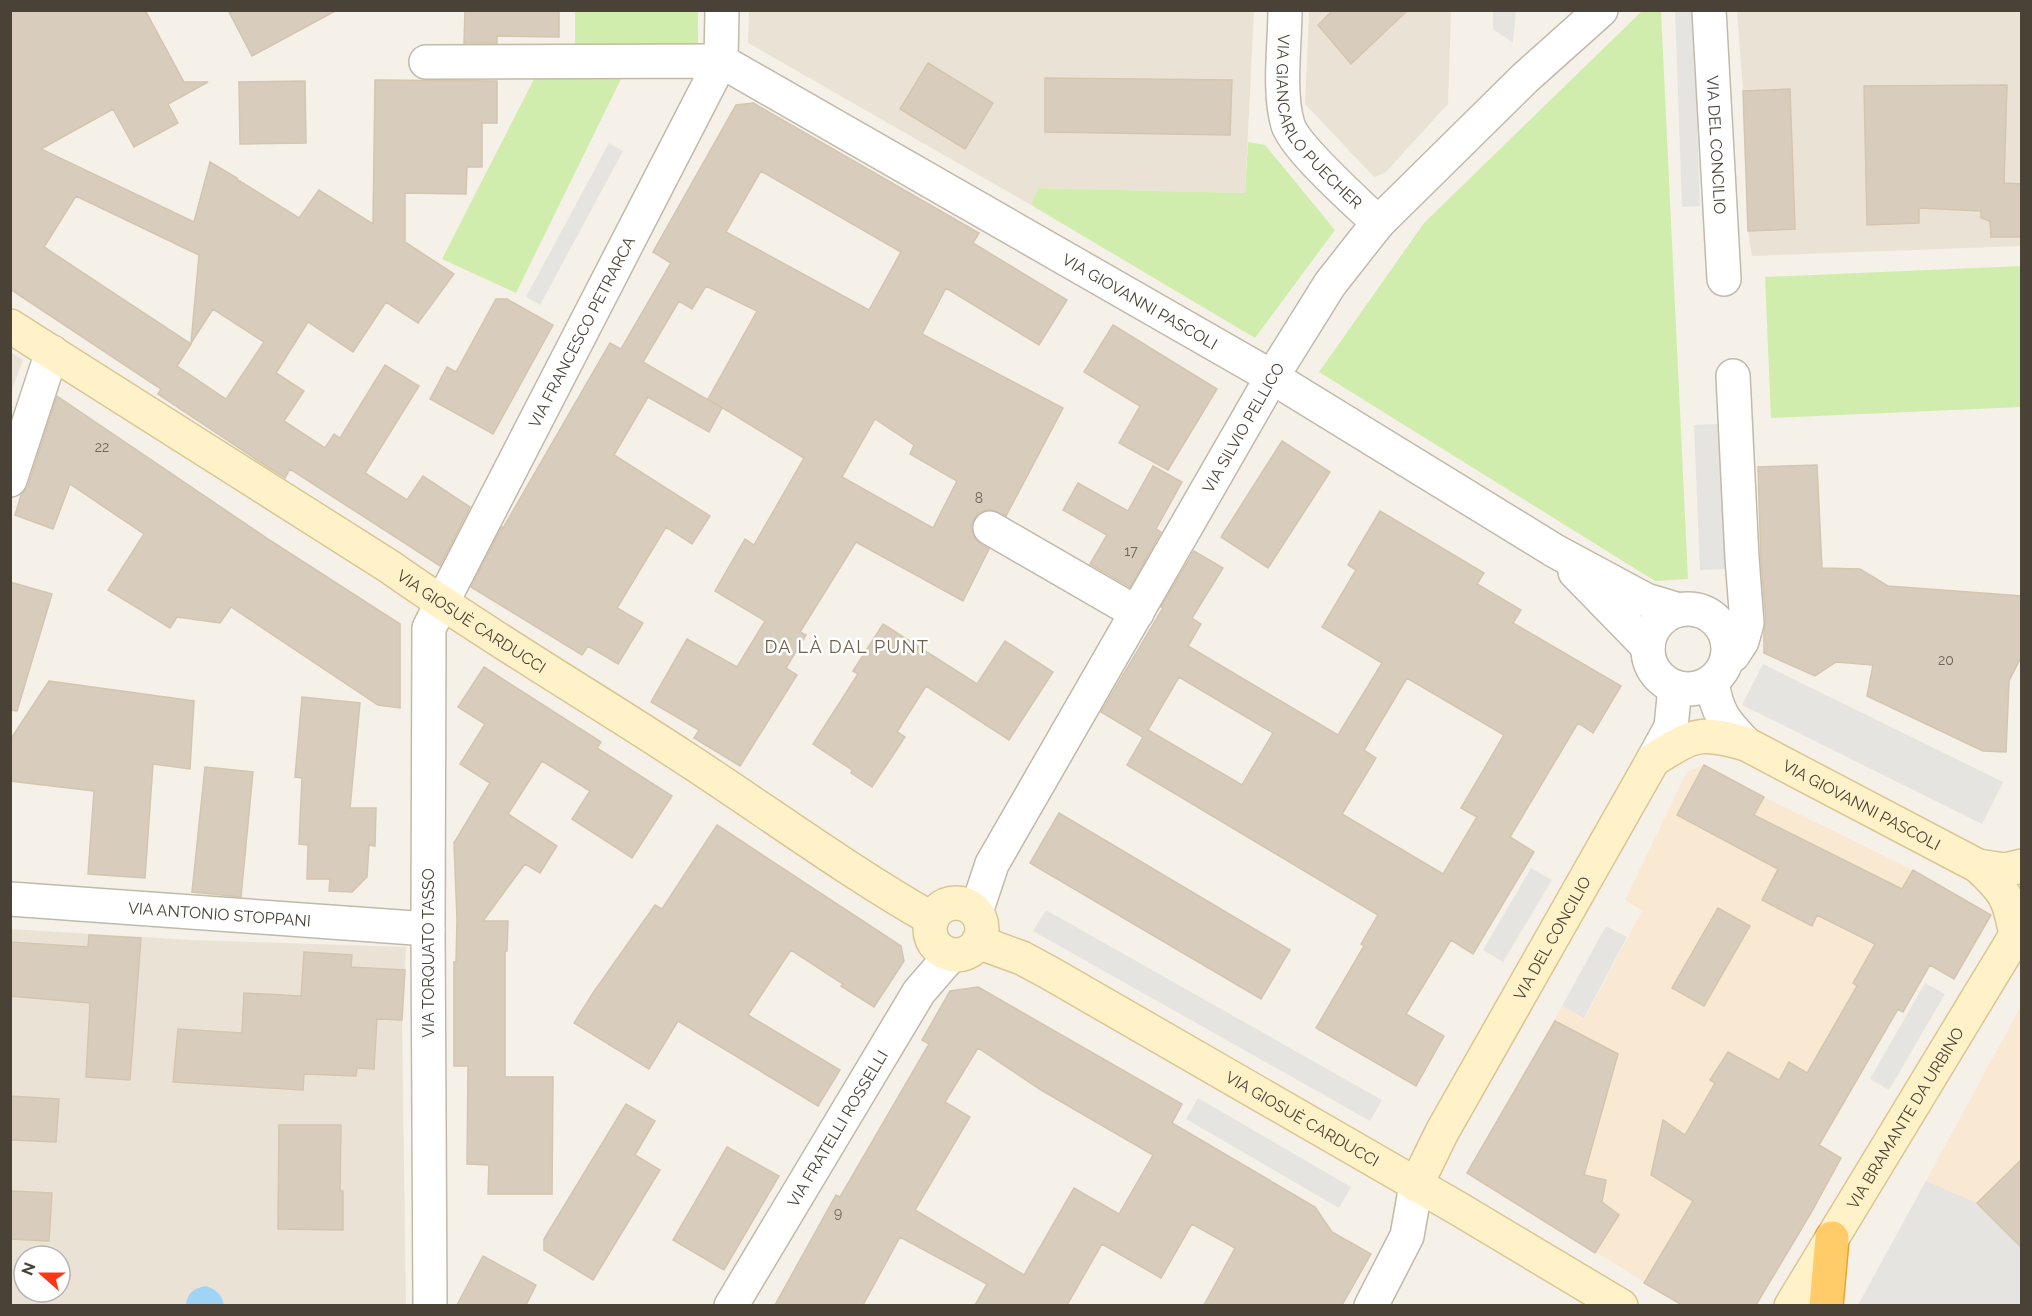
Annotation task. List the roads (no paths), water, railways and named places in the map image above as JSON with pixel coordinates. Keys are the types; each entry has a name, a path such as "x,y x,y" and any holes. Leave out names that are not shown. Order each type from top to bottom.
{"highway":[{"path":"1826,1305 1832,1238"}],"street":[{"name":"VIA FRANCESCO PETRARCA","path":"442,604 721,61 722,10"},
{"name":"VIA GIANCARLO PUECHER","path":"1285,10 1284,99 1289,127 1305,150 1378,223"},
{"name":"VIA SILVIO PELLICO","path":"968,936 992,864 1272,377 1330,284 1378,223 1525,78 1601,10"},
{"name":"VIA DEL CONCILIO","path":"1709,10 1724,279"},
{"path":"426,62 721,61"},
{"name":"VIA GIOVANNI PASCOLI","path":"721,61 1272,377 1555,551 1646,600 1694,613"},
{"name":"VIA GIOSUÈ CARDUCCI","path":"10,326 390,567 442,604 686,759 891,896 932,919"},
{"path":"10,480 52,352"},
{"path":"1733,376 1747,623 1742,641 1733,655 1702,687 1688,689 1675,687 1663,681 1650,661 1648,647 1656,625 1666,616 1694,613 1726,589 1742,558"},
{"path":"990,528 1137,613"},
{"name":"VIA GIOVANNI PASCOLI","path":"1555,551 1648,647"},
{"name":"VIA TORQUATO TASSO","path":"430,1305 429,628 442,604"},
{"path":"1694,613 1724,632 1728,645 1719,670"},
{"name":"VIA GIOVANNI PASCOLI","path":"1719,670 1715,701 1724,722 1746,744"},
{"name":"VIA DEL CONCILIO","path":"1416,1185 1442,1132 1671,727 1675,687"},
{"name":"VIA GIOVANNI PASCOLI","path":"1653,760 1683,741 1701,735 1726,738 1746,744 1978,866 1998,885 2008,900 2019,932"},
{"name":"VIA GIOVANNI PASCOLI","path":"1978,866 2005,870 2022,866"},
{"name":"VIA ANTONIO STOPPANI","path":"10,899 428,929"},
{"path":"957,902 967,905 968,936 941,951 935,945 929,928 937,910 946,904 957,902"},
{"name":"VIA BRAMANTE DA URBINO","path":"1791,1305 2019,932"},
{"name":"VIA GIOSUÈ CARDUCCI","path":"968,936 1022,958 1048,972 1621,1305"},
{"name":"VIA FRATELLI ROSSELLI","path":"731,1305 919,992 968,936"},
{"path":"1371,1305 1407,1236 1416,1185"}],"water":[{"path":"206,1286 218,1293 224,1305 186,1305 192,1292"}],"district":[{"name":"DA LÀ DAL PUNT","path":"847,647"}]}
